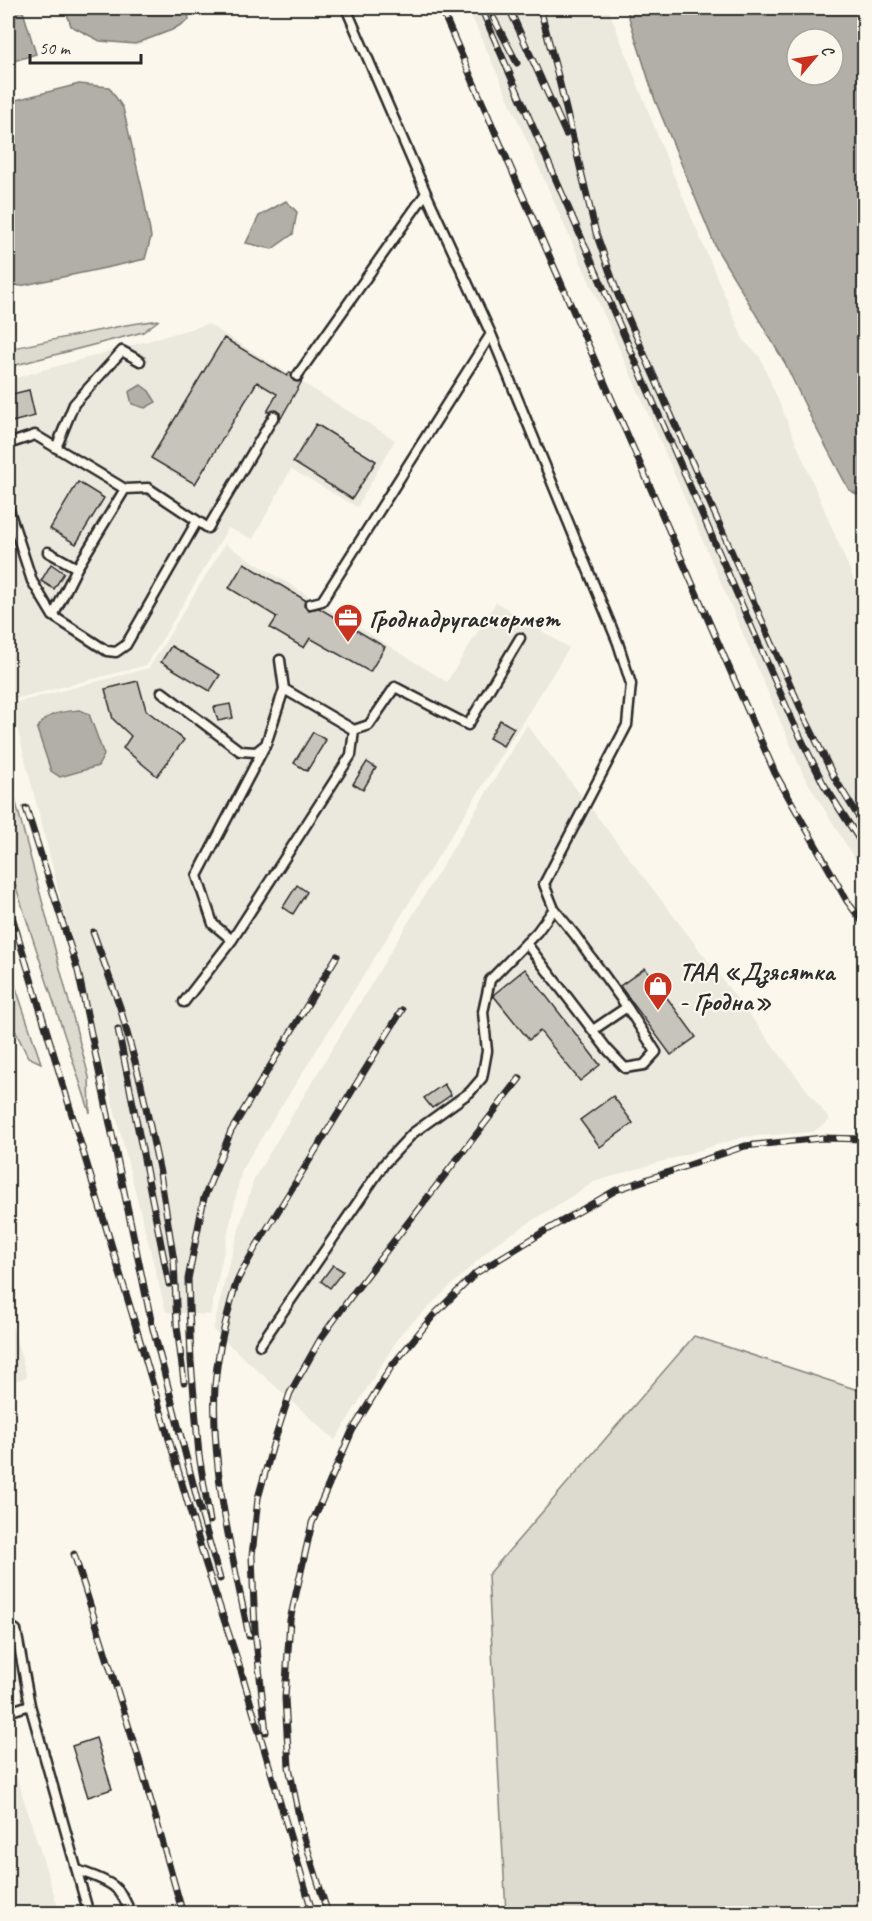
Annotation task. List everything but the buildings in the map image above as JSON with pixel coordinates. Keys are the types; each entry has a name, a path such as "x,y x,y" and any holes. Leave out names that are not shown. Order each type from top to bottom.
{"lane":[{"path":"346,8 426,193 491,334 618,643 631,684 627,725 544,884 554,909 627,1007 656,1052 644,1065 625,1068 607,1049 526,943"},
{"path":"297,376 426,193"},
{"path":"310,604 322,600 491,334"},
{"path":"56,448 74,404 122,351 140,361"},
{"path":"8,444 34,435 125,489 148,488 208,528 274,416"},
{"path":"53,616 78,568 125,489"},
{"path":"8,507 32,582 53,616 107,651 116,652 126,645 197,521"},
{"path":"48,552 78,568"},
{"path":"284,689 354,730 369,725 395,687 468,725 520,638"},
{"path":"232,940 213,924 197,876 266,744 284,689 280,660"},
{"path":"162,692 240,751 256,752 266,744"},
{"path":"184,1002 232,940 351,755 354,730"},
{"path":"260,1345 384,1164 413,1133 470,1092 482,1078 488,1052 483,1012 490,980 537,932 554,909"},
{"path":"593,1030 627,1007"},
{"path":"8,1625 16,1630 30,1705 89,1914"},
{"path":"8,1712 30,1705"},
{"path":"77,1870 110,1882 121,1892 130,1914"}],"shaded area":[{"path":"8,8 22,8 36,54 8,63"},
{"path":"65,8 188,8 189,20 172,30 135,44 100,41 71,26"},
{"path":"468,8 608,8 668,162 744,341 760,357 864,604 864,874 804,776 654,427"},
{"path":"626,8 864,8 864,498 849,490 785,363 716,248 655,100"},
{"path":"79,84 109,87 123,108 151,237 145,259 20,286 8,283 8,102"},
{"path":"286,201 297,212 293,234 272,249 246,243 259,216"},
{"path":"159,320 143,332 8,367 8,349"},
{"path":"208,324 395,440 357,507 291,469 253,539 228,528 147,665 8,701 8,380"},
{"path":"141,385 149,391 156,402 145,408 132,404 129,392"},
{"path":"225,544 447,682 496,602 569,648 242,1169 210,1315 166,1312 11,704 149,668"},
{"path":"80,710 89,714 104,755 98,766 60,777 51,771 37,729 51,716 61,712"},
{"path":"527,725 830,1120 813,1132 743,1137 594,1182 495,1244 402,1332 335,1440 213,1330 228,1267 254,1179"},
{"path":"8,773 89,1077 90,1113 8,863"},
{"path":"8,964 41,1063 28,1057 8,1016"},
{"path":"8,1311 27,1377 8,1383"},
{"path":"694,1336 864,1392 864,1913 506,1913 488,1575"},
{"path":"8,1754 10,1756 60,1913 8,1913"}],"railway":[{"path":"441,8 775,773 847,901 864,924"},
{"path":"481,8 793,722 823,783 864,847"},
{"path":"509,8 566,134"},
{"path":"540,8 596,233 618,295 805,718 834,777 864,826"},
{"path":"493,17 517,63"},
{"path":"26,808 78,971 152,1325 220,1579"},
{"path":"8,903 313,1914"},
{"path":"93,932 120,1007 141,1084 160,1173 174,1261 177,1326 184,1382"},
{"path":"210,1521 199,1455 191,1361 188,1279 204,1198 231,1131 337,956"},
{"path":"249,1636 224,1512 216,1449 215,1386 225,1324 235,1287 254,1250 402,1010"},
{"path":"118,1029 169,1284"},
{"path":"266,1732 255,1631 252,1556 258,1498 290,1393 321,1338 352,1295 520,1078"},
{"path":"328,1914 302,1831 289,1767 285,1698 290,1620 312,1523 352,1431 391,1367 433,1316 476,1273 616,1190 745,1146 822,1138 864,1139"},
{"path":"74,1554 138,1756 183,1914"}],"place":[{"name":"Гроднадругасчормет","path":"348,644"},
{"name":"ТАА «Дзясятка - Гродна»","path":"658,1012"}]}
